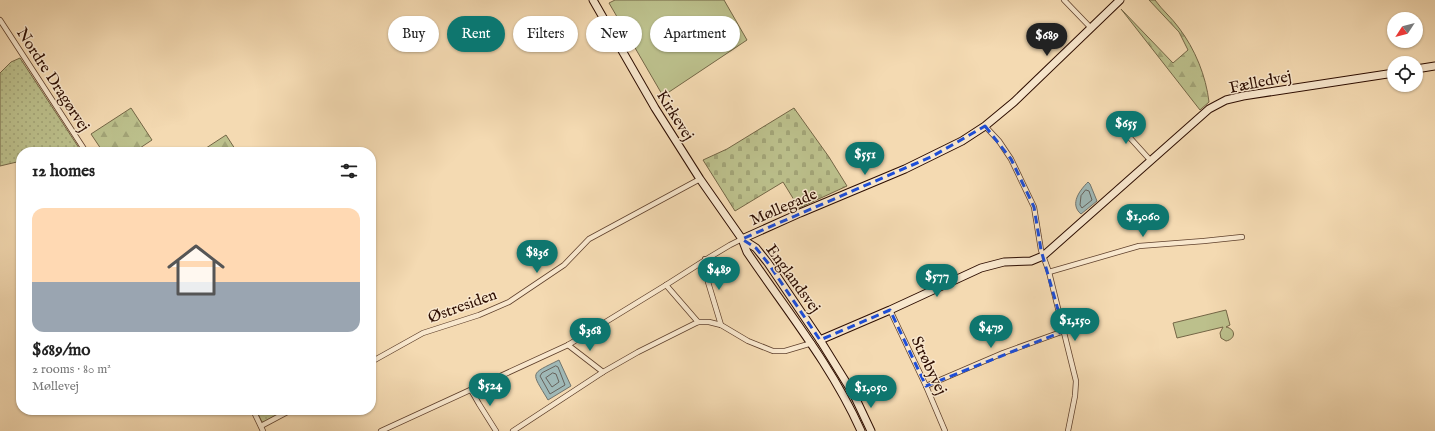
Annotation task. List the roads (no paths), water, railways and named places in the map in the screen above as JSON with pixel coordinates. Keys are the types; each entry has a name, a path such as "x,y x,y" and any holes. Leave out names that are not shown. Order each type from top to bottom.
{"street":[{"name":"Kirkevej","path":"593,0 655,108 700,179 742,239"},
{"path":"1064,0 1091,28"},
{"name":"Møllegade","path":"742,239 934,155 962,141 985,126 1014,102 1120,0"},
{"name":"Nordre Dragørvej","path":"0,20 83,147"},
{"path":"1423,68 1435,66"},
{"name":"Fælledvej","path":"1043,256 1210,109 1226,100 1243,96 1387,74"},
{"path":"1112,118 1152,161"},
{"path":"985,126 999,141 1011,159 1029,196 1035,213 1041,250 1049,272 1076,381 1075,396 1068,431"},
{"name":"Østresiden","path":"376,359 423,333 479,315 509,302 564,266 589,239 700,179"},
{"path":"1049,272 1138,246 1204,242 1242,237"},
{"path":"381,431 568,345 666,285 705,259 742,239"},
{"name":"Englandsvej","path":"742,239 756,248 764,258 820,340 854,395 871,431"},
{"name":"Englandsvej","path":"742,239 747,252 812,343 843,394 861,431"},
{"path":"820,340 981,268 1004,262 1031,261 1043,256"},
{"path":"705,259 708,282 720,325"},
{"path":"666,285 698,322"},
{"name":"Strøbyvej","path":"890,310 926,386 945,431"},
{"path":"513,431 603,372 638,352 698,322 709,322 720,325 748,341 773,351 785,351 812,343"},
{"path":"926,386 1003,353 1064,331"},
{"path":"568,345 603,372"},
{"path":"472,390 496,431"},
{"path":"255,415 262,429 283,415"}],"water":[{"path":"1088,182 1097,201 1081,214 1076,206 1077,197"},
{"path":"559,360 571,386 548,400 538,384 536,375 542,368"}]}
